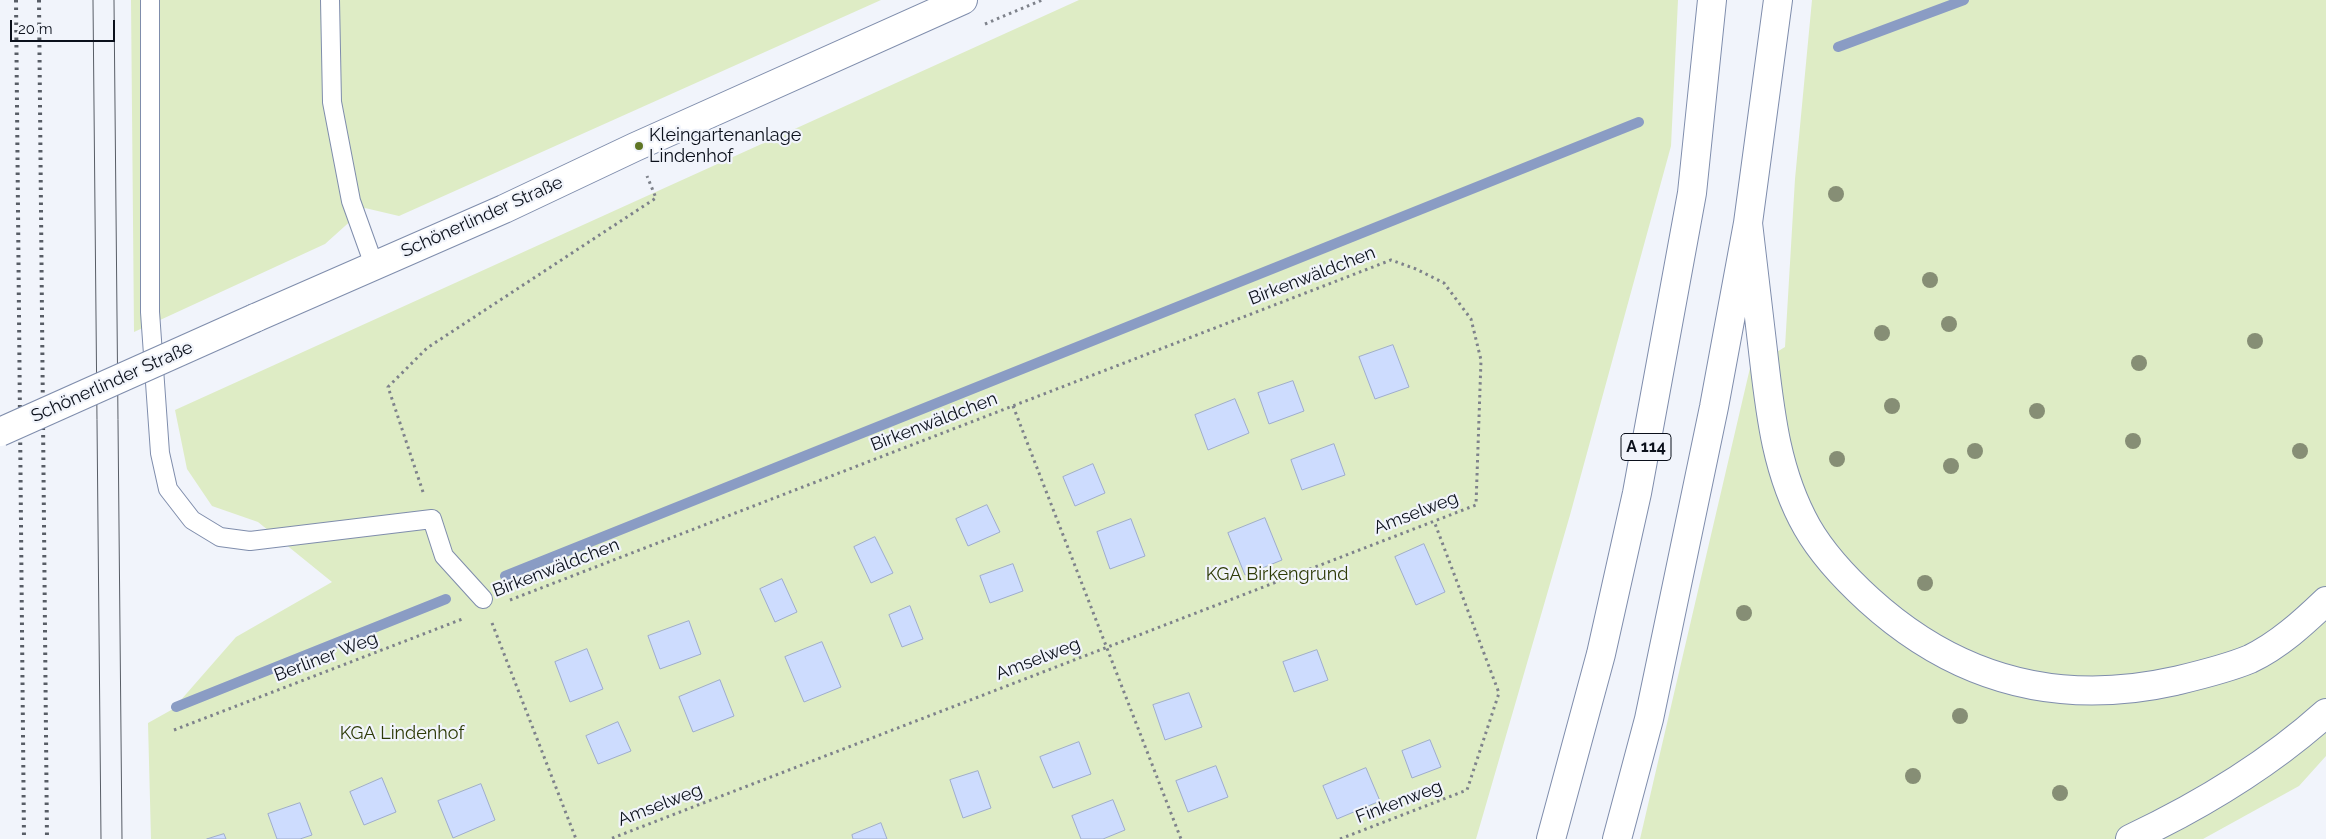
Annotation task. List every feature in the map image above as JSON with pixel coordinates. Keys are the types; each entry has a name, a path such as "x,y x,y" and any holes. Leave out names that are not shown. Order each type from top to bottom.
{"main road":[{"name":"Schönerlinder Straße","path":"0,432 374,264 504,209 635,147 963,0"},
{"name":"A 114","path":"1551,839 1601,654 1637,493 1692,193 1712,0"},
{"path":"1617,839 1649,719 1714,407 1748,223 1778,0"},
{"path":"1748,223 1770,416 1779,458 1792,495 1808,528 1845,578 1898,626 1960,662 2000,678 2068,691 2108,692 2154,686 2197,676 2250,658 2294,632 2326,601"},
{"path":"2130,839 2185,813 2296,740 2326,713"}],"lane":[{"path":"150,0 150,312 160,452 168,489 192,520 220,537 242,540 432,519 444,556 485,604"},
{"path":"330,0 332,102 351,201 374,264"}],"path":[{"path":"432,519 388,387 427,348 656,198 647,176"},
{"name":"Birkenwäldchen","path":"485,604 1013,406 1391,260 1416,269 1444,283 1471,319 1481,360 1476,505"},
{"path":"1013,406 1180,839"},
{"name":"Amselweg","path":"610,839 1476,505"},
{"name":"Finkenweg","path":"1340,839 1467,790 1499,694 1434,521"},
{"path":"485,604 576,839"},
{"name":"Berliner Weg","path":"174,730 485,604"}],"green space":[{"path":"131,0 881,0 399,216 365,208 325,244 134,332"},
{"path":"1079,0 1678,0 1671,146 1570,515 1476,839 151,839 148,723 173,709 236,637 332,582 258,522 212,506 187,469 175,410"},
{"path":"1812,0 2326,0 2326,756 2299,786 2203,839 1640,839 1750,368 1785,347 1795,179"}],"building":[{"path":"1393,345 1409,387 1375,399 1359,357"},
{"path":"1293,381 1304,411 1269,424 1258,393"},
{"path":"1235,399 1249,433 1208,450 1195,415"},
{"path":"1334,444 1345,475 1302,490 1291,460"},
{"path":"1093,464 1105,493 1075,506 1063,477"},
{"path":"987,505 1000,532 968,546 956,519"},
{"path":"1265,518 1282,560 1245,575 1228,533"},
{"path":"1131,519 1145,556 1110,569 1097,532"},
{"path":"875,537 893,573 871,583 854,547"},
{"path":"1424,544 1445,592 1416,605 1395,557"},
{"path":"1013,564 1023,591 990,603 980,576"},
{"path":"782,579 797,612 775,622 760,589"},
{"path":"910,606 923,639 902,647 889,615"},
{"path":"689,621 701,654 660,669 648,636"},
{"path":"822,642 841,687 804,702 785,657"},
{"path":"587,649 603,689 570,702 555,662"},
{"path":"1317,650 1328,680 1294,692 1283,662"},
{"path":"720,680 734,716 693,732 679,697"},
{"path":"1189,693 1202,727 1165,740 1153,705"},
{"path":"618,722 631,751 598,764 586,736"},
{"path":"1430,740 1441,767 1412,778 1402,751"},
{"path":"1079,742 1091,774 1053,788 1040,757"},
{"path":"1216,766 1228,797 1188,812 1176,781"},
{"path":"1366,768 1380,801 1337,819 1323,786"},
{"path":"978,771 991,808 963,818 950,780"},
{"path":"382,778 396,812 364,825 350,792"},
{"path":"481,784 495,820 453,838 438,801"},
{"path":"1113,800 1125,830 1103,839 1081,839 1072,816"},
{"path":"300,803 312,835 300,839 277,839 268,814"},
{"path":"881,823 887,839 853,839 852,835"},
{"path":"224,834 226,839 207,839"}],"waterway":[{"path":"1838,47 1964,0"},
{"path":"505,576 1639,122"},
{"path":"176,707 446,599"}],"tram line":[{"path":"93,0 101,839"},
{"path":"114,0 122,839"}],"railway":[{"path":"16,0 24,839"},
{"path":"39,0 47,839"}],"place":[{"name":"Kleingartenanlage Lindenhof","path":"639,146"}],"park label":[{"name":"KGA Birkengrund","path":"1277,575"},
{"name":"KGA Lindenhof","path":"402,734"}]}
